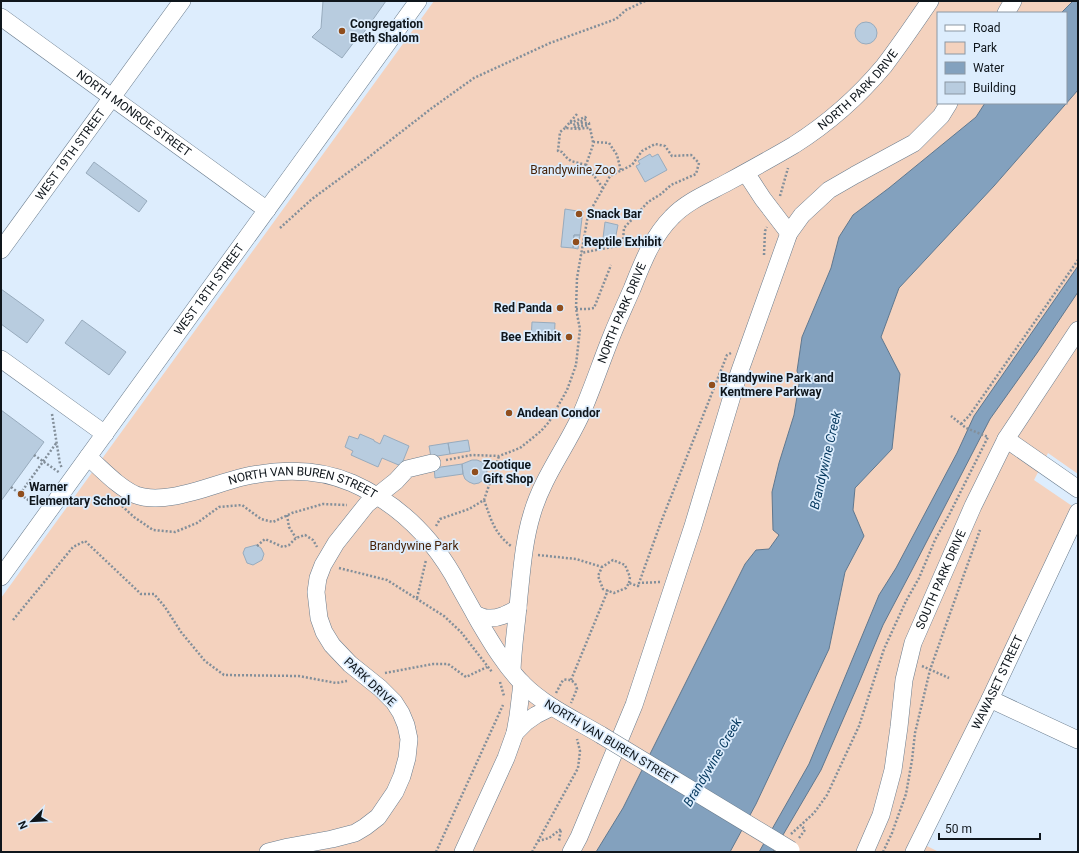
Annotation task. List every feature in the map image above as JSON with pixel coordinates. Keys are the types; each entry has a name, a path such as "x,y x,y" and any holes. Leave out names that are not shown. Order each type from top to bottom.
{"street":[{"name":"WEST 19TH STREET","path":"1,250 182,1"},
{"name":"WEST 18TH STREET","path":"1,577 418,1"},
{"name":"NORTH PARK DRIVE","path":"463,852 506,758 515,733 518,716 511,678 514,642 524,552 528,529 536,501 545,481 580,416 647,253 664,227 677,212 698,198 746,173 795,144 848,104 884,65 930,1"},
{"path":"1007,12 1013,1"},
{"name":"NORTH MONROE STREET","path":"1,17 267,210"},
{"path":"565,848 579,837 634,705 693,526 738,376 789,232 802,215 829,190 914,143 941,116 948,104"},
{"path":"746,173 789,232"},
{"name":"SOUTH PARK DRIVE","path":"865,852 881,815 893,770 904,680 914,643 974,506 1006,439 1078,330"},
{"path":"1,359 105,434"},
{"path":"1006,439 1078,489"},
{"name":"NORTH VAN BUREN STREET","path":"88,456 126,490 137,495 151,498 164,498 178,495 243,477 298,471 332,476 350,482 377,495 391,504 426,538 452,574 511,678 537,696 553,702 601,735 792,846"},
{"name":"PARK DRIVE","path":"268,852 355,833 378,817 395,792 402,776 407,758 409,739 406,725 401,713 394,702 366,676 350,664 332,645 324,632 319,618 316,592 318,578 323,565 336,543 367,504 396,481 407,469 432,463"},
{"name":"WAWASET STREET","path":"914,852 990,699 1078,512"},
{"path":"475,614 488,618 496,618 506,615 518,608"},
{"path":"990,699 1078,740"},
{"name":"NORTH PARK DRIVE","path":"515,733 526,722 553,702"}],"path":[{"path":"280,228 312,199 474,78 550,43 616,19 626,10 645,1"},
{"path":"577,114 560,132 558,151 562,152 566,158 586,165 603,188"},
{"path":"570,122 585,117 587,119 573,125 575,127 582,123 589,123 589,125 581,126 576,129"},
{"path":"565,128 590,128 594,142 586,165"},
{"path":"594,142 609,143 617,155 621,171"},
{"path":"432,463 472,455 499,456 520,448 550,422 567,390 576,365 580,329 576,309 577,278 581,253 588,215 603,188 610,176 632,165 642,151 655,144 665,146 672,156 691,155 699,163 696,174 671,185 662,194 648,202 624,228 623,241 617,246 581,253"},
{"path":"764,257 765,231 775,214 788,168"},
{"path":"961,424 969,416 1078,260"},
{"path":"576,309 594,308 611,265"},
{"path":"639,583 661,522 727,355 732,352"},
{"path":"48,393 60,464 63,468"},
{"path":"792,846 827,795 840,768 859,726 884,649 906,601 919,578 935,540 988,438 966,428 951,416"},
{"path":"20,494 57,441"},
{"path":"34,455 60,473"},
{"path":"484,500 499,456"},
{"path":"11,487 36,506"},
{"path":"117,501 153,530 174,532 197,523 219,507 242,505 261,519 273,522 292,513 323,504 346,504 353,506 360,512"},
{"path":"287,515 289,527 296,538"},
{"path":"883,852 892,833 906,794 915,733 930,670 952,605 981,529"},
{"path":"257,546 265,539 284,547 289,546 296,538 305,535 312,540 317,548 320,558 335,566 387,580 444,616 461,632 488,667 511,678"},
{"path":"13,620 73,547 85,541 141,594 154,594 205,661 224,675 299,676 336,683 433,664 448,664 466,677 488,667"},
{"path":"613,560 625,565 630,577 629,583 626,588 614,593 603,588 598,576 602,567 613,560"},
{"path":"629,583 638,586 639,583 674,583"},
{"path":"571,680 608,590"},
{"path":"918,664 949,678"},
{"path":"553,702 563,680 567,679 576,683 577,689 570,706"},
{"path":"436,852 503,706"},
{"path":"532,852 578,768 580,751 577,738"},
{"path":"538,841 549,838 561,829 565,848"}],"green space":[{"name":"Brandywine Park","path":"434,1 1073,1 1062,12 937,12 937,104 984,104 976,117 889,188 853,215 802,337 797,371 800,378 794,415 779,463 772,492 780,535 769,549 756,550 623,808 596,852 1,852 1,598"},
{"path":"1078,90 1078,474 1048,453 1034,480 1078,510 919,842 939,852 730,852 756,804 829,649 845,572 864,536 853,510 855,488 892,449 900,374 881,337 899,288 994,186"}],"water":[{"path":"1073,1 1078,1 1078,90 1067,103 1067,12 1062,12"},
{"name":"Brandywine Creek","path":"984,104 1066,104 994,186 899,288 881,337 900,374 892,449 855,488 853,510 864,536 845,572 829,649 756,804 730,852 596,852 623,808 745,564 756,550 769,549 779,535 773,530 772,492 779,463 794,415 800,378 797,371 802,337 831,268 839,237 853,215 889,188 976,117"},
{"path":"1078,266 1078,292 990,419 883,625 821,770 773,852 759,852 809,764 879,595 896,568 957,453 974,416"}],"building":[{"name":"Congregation Beth Shalom","path":"323,1 386,1 362,35 360,34 342,58 312,37 321,28"},
{"path":"866,22 874,25 877,33 874,41 866,44 858,41 855,33 858,25"},
{"path":"650,154 652,157 658,154 667,170 645,182 636,166 640,164 638,161"},
{"path":"94,162 147,201 139,212 86,173"},
{"path":"565,209 577,211 576,217 582,218 580,235 574,235 573,248 561,247"},
{"name":"Snack Bar","path":"577,211 583,211 582,218 576,217"},
{"path":"605,222 618,225 615,240 603,238"},
{"name":"Reptile Exhibit","path":"574,235 580,235 578,249 573,248"},
{"path":"1,289 44,320 27,343 1,324"},
{"path":"82,320 126,352 109,375 65,343"},
{"path":"532,322 555,323 554,342 531,340"},
{"name":"Warner Elementary School","path":"1,410 44,442 1,501"},
{"path":"360,434 380,444 384,435 409,446 401,466 382,458 378,467 351,455 353,451 345,447 349,436 358,439"},
{"path":"468,440 470,451 450,454 448,443"},
{"path":"448,443 450,454 431,457 429,446"},
{"name":"Zootique Gift Shop","path":"472,460 482,462 487,471 483,480 474,484 465,479 462,464"},
{"path":"462,464 463,474 435,478 434,468"},
{"path":"256,545 261,548 264,554 262,560 253,565 247,563 243,553 245,548"}],"place":[{"name":"Congregation Beth Shalom","path":"342,31"},
{"name":"Snack Bar","path":"579,214"},
{"name":"Reptile Exhibit","path":"576,242"},
{"name":"Red Panda","path":"560,308"},
{"name":"Bee Exhibit","path":"569,337"},
{"name":"Brandywine Park and Kentmere Parkway","path":"712,385"},
{"name":"Andean Condor","path":"509,413"},
{"name":"Zootique Gift Shop","path":"475,472"},
{"name":"Warner Elementary School","path":"21,494"}],"park label":[{"name":"Brandywine Zoo","path":"573,170"}]}
